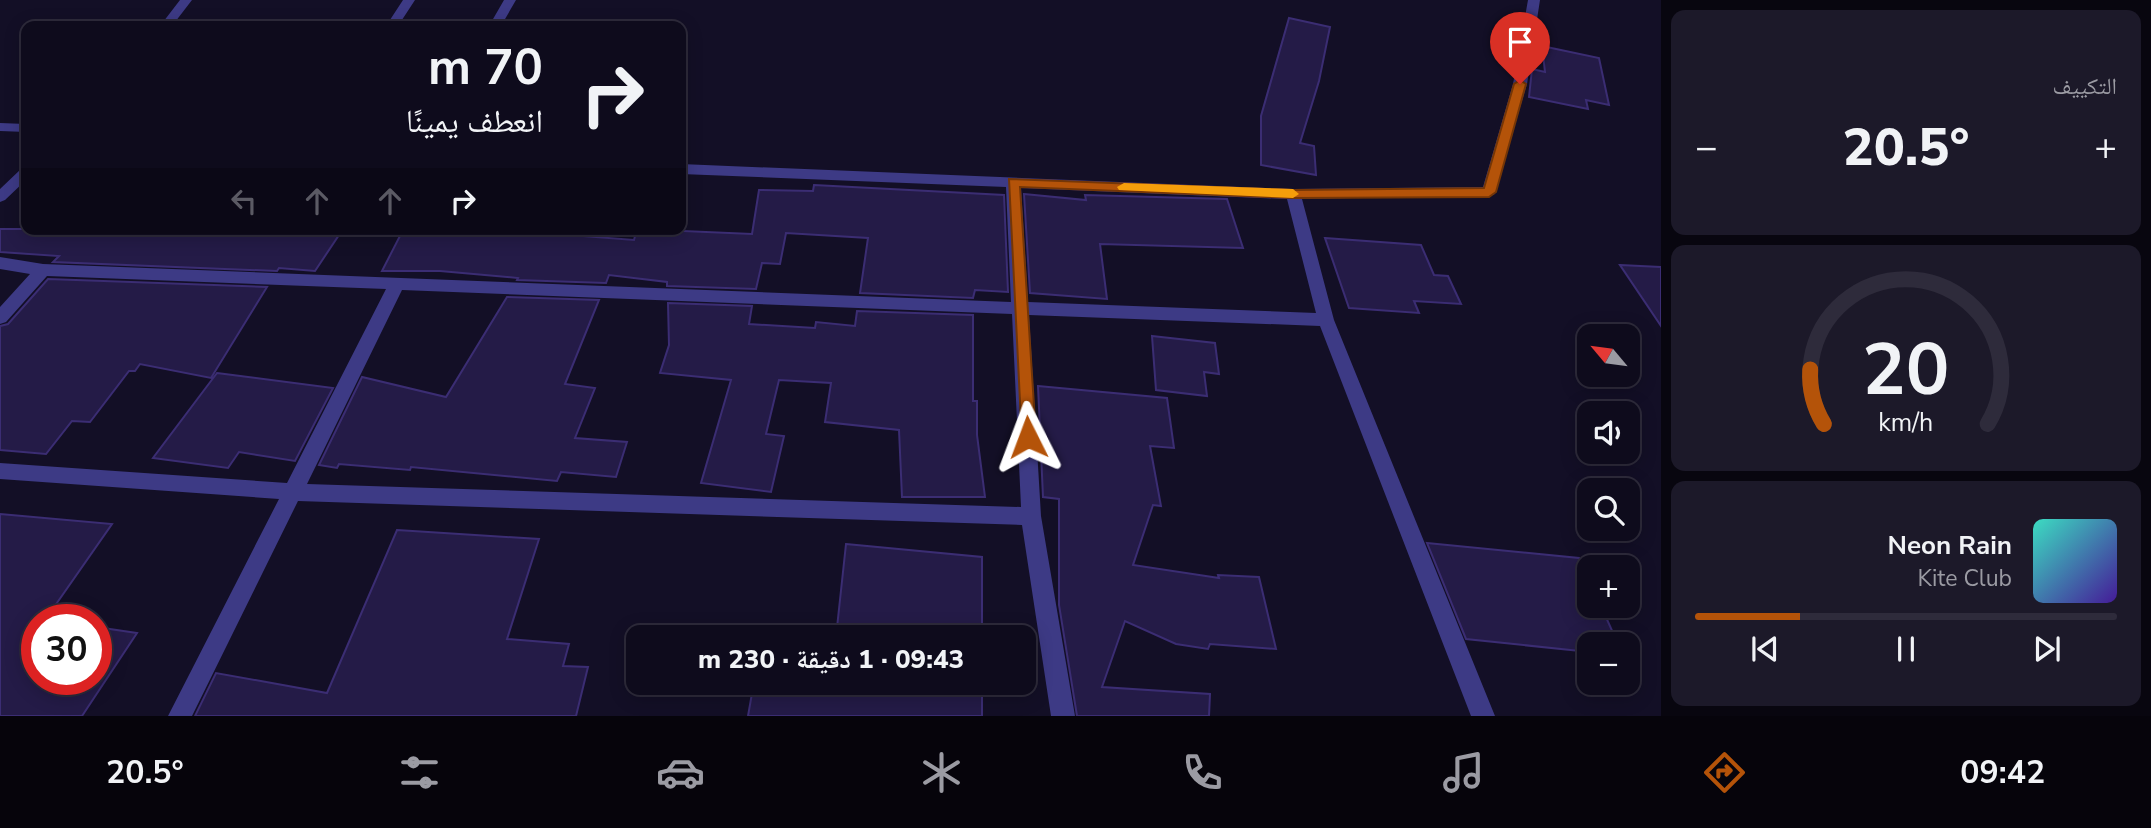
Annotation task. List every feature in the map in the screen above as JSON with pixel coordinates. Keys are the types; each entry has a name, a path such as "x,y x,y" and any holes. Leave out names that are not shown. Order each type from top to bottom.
{"street":[{"path":"170,21 186,0"},
{"path":"395,21 409,0"},
{"path":"498,21 510,0"},
{"path":"686,169 1293,194 1489,192 1520,84 1534,0"},
{"path":"0,127 21,128"},
{"path":"0,197 21,177"},
{"path":"1013,182 1022,306 1031,516 1063,716"},
{"path":"1293,194 1326,320 1483,716"},
{"path":"0,263 43,270 1022,306 1326,320"},
{"path":"0,318 43,270"},
{"path":"180,716 398,282"},
{"path":"0,471 293,492 1031,516"}],"building":[{"path":"1289,18 1330,27 1319,81 1300,143 1314,146 1316,175 1261,165 1261,116"},
{"path":"1542,46 1599,58 1609,105 1586,100 1588,109 1529,97 1532,69 1545,72"},
{"path":"814,185 1004,195 1008,292 975,290 973,298 860,293 868,238 786,233 780,264 762,263 756,289 667,286 667,282 609,275 606,283 517,280 518,278 440,271 382,271 400,235 569,235 634,240 635,235 686,235 686,231 752,234 759,190 813,191"},
{"path":"1024,194 1086,200 1085,195 1227,199 1243,248 1100,244 1107,299 1030,293"},
{"path":"0,229 21,229 21,235 339,235 315,271 53,262 59,256 0,252"},
{"path":"1325,238 1421,245 1434,275 1448,276 1461,304 1414,301 1419,313 1349,308"},
{"path":"1620,265 1661,267 1661,326"},
{"path":"48,279 267,287 211,378 140,364 135,371 129,371 90,422 72,421 46,454 0,450 0,326 8,324"},
{"path":"507,297 599,300 565,384 595,388 575,438 627,442 616,477 561,472 557,481 411,467 410,470 319,465 362,377 446,397"},
{"path":"668,303 752,306 749,324 815,328 816,322 855,326 857,311 973,315 973,401 977,401 977,435 985,497 902,497 899,430 825,422 831,383 779,380 766,434 784,436 771,492 701,483 731,380 660,373 669,345"},
{"path":"1152,336 1215,343 1219,374 1204,372 1207,396 1156,390"},
{"path":"217,373 333,388 295,461 239,452 228,468 153,458"},
{"path":"1038,386 1167,398 1174,448 1150,446 1161,506 1153,505 1133,565 1219,578 1218,575 1259,577 1276,649 1210,644 1208,649 1176,644 1125,621 1102,687 1210,694 1209,716 1077,716 1059,605 1059,499 1043,497"},
{"path":"0,514 112,524 56,604 21,604 21,695 96,695 82,716 0,716"},
{"path":"397,530 539,539 507,639 569,644 563,666 588,667 576,716 195,716 216,673 327,693"},
{"path":"1427,543 1577,558 1577,618 1606,618 1613,632 1577,632 1577,651 1466,639"},
{"path":"846,544 982,557 982,625 837,625"},
{"path":"112,629 137,633 112,671"},
{"path":"752,695 982,695 982,716 748,716"}],"slow traffic":[{"path":"1124,187 1293,194"}],"route":[{"path":"1028,437 1013,182 1293,194 1489,192 1520,84"}]}
